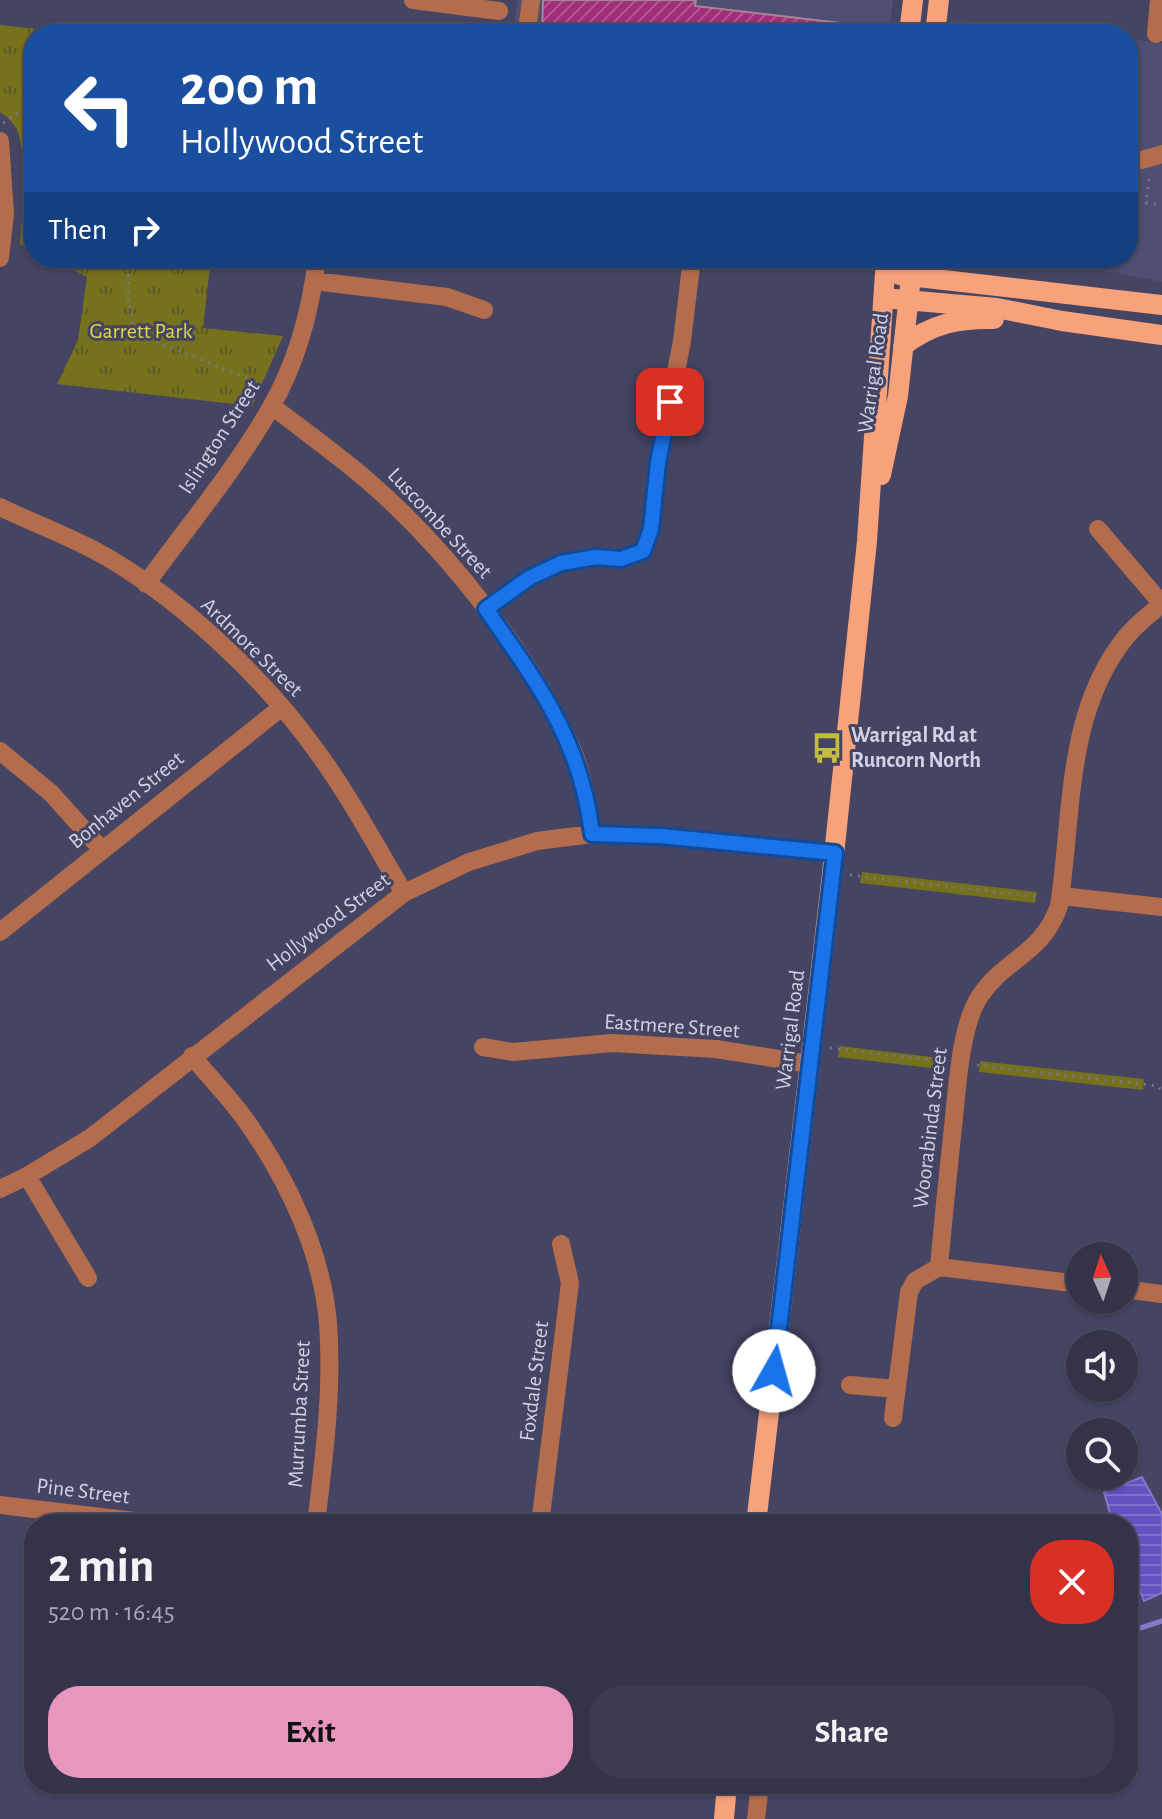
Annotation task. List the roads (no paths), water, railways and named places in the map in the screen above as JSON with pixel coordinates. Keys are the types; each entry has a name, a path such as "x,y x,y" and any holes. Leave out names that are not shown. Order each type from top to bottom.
{"main road":[{"path":"910,24 913,0"},
{"path":"936,24 939,0"},
{"name":"Warrigal Road","path":"757,1514 834,864 867,541 885,268"},
{"name":"Warrigal Road","path":"867,541 898,396 912,268"},
{"path":"919,268 1162,305"},
{"path":"882,298 997,308 1162,335"},
{"path":"903,346 919,333 951,321 1062,321"},
{"path":"724,1819 726,1794"}],"street":[{"path":"413,0 499,11"},
{"path":"528,24 531,0"},
{"path":"1156,34 1159,0"},
{"path":"0,141 5,214 0,258"},
{"path":"1162,154 1142,160 1162,163"},
{"name":"Islington Street","path":"146,584 275,400 297,349 316,268"},
{"path":"486,609 529,578 561,563 596,557 621,559 643,551 651,529 658,463 682,341 691,268"},
{"path":"314,281 447,297 484,310"},
{"name":"Luscombe Street","path":"275,400 369,481 434,545 486,609 540,687 573,753 587,797 592,834"},
{"name":"Ardmore Street","path":"0,507 95,550 146,584 230,653 282,707 319,753 404,893"},
{"path":"1098,529 1162,604"},
{"name":"Woorabinda Street","path":"939,1267 960,1063 978,997 995,978 1041,940 1053,923 1061,896 1079,737 1087,704 1106,665 1127,635 1162,604"},
{"name":"Bonhaven Street","path":"0,932 282,707"},
{"path":"0,751 51,793 102,850"},
{"name":"Hollywood Street","path":"0,1189 90,1138 404,893 469,862 537,841 592,834 660,836 834,864"},
{"path":"1061,896 1162,907"},
{"name":"Eastmere Street","path":"483,1047 513,1052 612,1043 811,1054"},
{"name":"Murrumba Street","path":"192,1056 246,1120 274,1166 300,1217 318,1271 328,1321 330,1376 317,1514"},
{"path":"27,1176 88,1278"},
{"name":"Foxdale Street","path":"541,1514 570,1283 561,1244"},
{"path":"893,1418 909,1292 915,1281 939,1267 1066,1282"},
{"path":"1138,1291 1162,1294"},
{"path":"850,1385 897,1389"},
{"name":"Pine Street","path":"0,1505 76,1514"},
{"path":"756,1819 759,1794"}],"waterway":[{"path":"1138,1629 1162,1621"}],"place":[{"name":"Warrigal Rd at Runcorn North","path":"827,748"}],"park label":[{"name":"Garrett Park","path":"141,331"}]}
